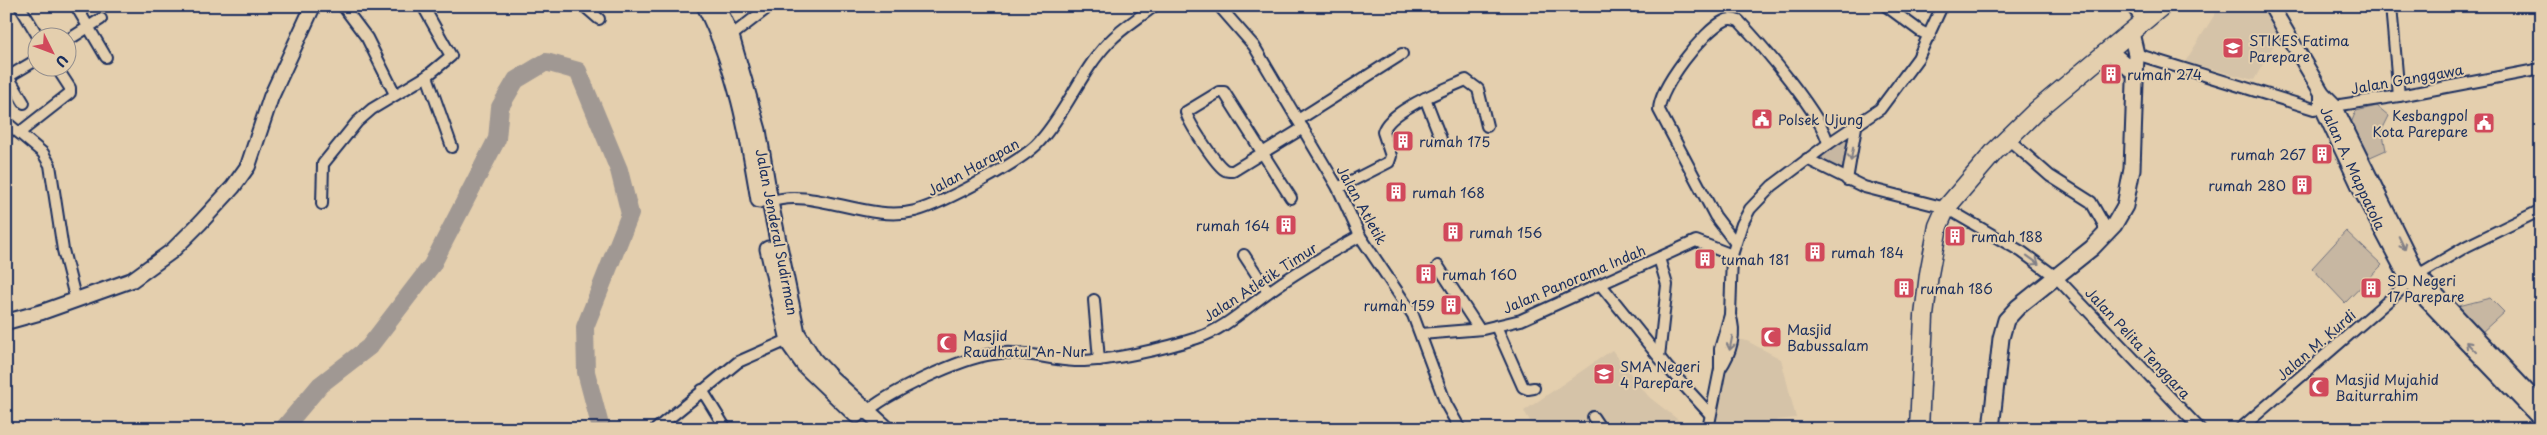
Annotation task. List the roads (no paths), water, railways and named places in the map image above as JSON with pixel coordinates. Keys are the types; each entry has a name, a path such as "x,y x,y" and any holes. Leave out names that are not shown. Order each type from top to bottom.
{"highway":[{"path":"1919,429 1924,316 1929,274 1938,226 1946,208 2008,138 2061,89 2110,51 2162,6"}],"main road":[{"name":"Jalan Jenderal Sudirman","path":"705,6 729,60 755,146 770,202 796,333 814,360 863,414 872,429"},
{"name":"Jalan Jenderal Sudirman","path":"717,6 731,36 749,92 775,286 788,340 805,366 863,414 887,429"},
{"path":"1991,429 2003,327 2012,313 2104,236 2121,214 2132,169 2137,27"},
{"path":"2110,51 2134,72"}],"street":[{"path":"76,6 106,58"},
{"path":"6,322 118,286 144,272 172,251 233,187 248,166 271,97 313,6"},
{"path":"343,6 367,38 396,94"},
{"path":"322,204 323,164 357,122 396,94 445,63 451,53 422,6"},
{"path":"584,6 598,19"},
{"path":"731,36 770,6"},
{"name":"Jalan Harapan","path":"770,202 778,198 811,200 873,213 896,214 914,211 947,199 1031,150 1057,119 1092,64 1110,41 1154,6"},
{"name":"Jalan Atletik","path":"1219,6 1254,46 1338,188 1360,236 1405,301 1421,334 1446,404 1460,429"},
{"path":"1886,6 1920,31 1930,36"},
{"path":"1708,429 1709,413 1720,368 1730,353 1733,339 1733,321 1730,314 1732,255 1734,241 1742,224 1760,198 1807,159 1880,109 1895,92 1930,36 1942,6"},
{"path":"2131,6 2137,27"},
{"name":"Jalan A. Mappatola","path":"2271,6 2326,102 2364,196 2414,279 2520,391 2541,420"},
{"path":"2391,6 2399,96"},
{"path":"21,8 33,28"},
{"path":"78,34 101,19"},
{"path":"1734,241 1715,216 1659,110 1660,102 1682,64 1707,34 1722,21 1734,19 1738,21 1764,49 1821,123 1828,144"},
{"path":"1291,198 1262,152 1224,92 1219,92 1187,110 1186,115 1224,170 1233,170 1262,152 1402,54"},
{"name":"Jalan Ganggawa","path":"2136,54 2303,107 2326,102 2399,96 2541,69"},
{"path":"24,103 7,76 28,64"},
{"path":"427,76 452,147"},
{"path":"19,133 70,93 70,88 64,78"},
{"path":"1338,188 1389,162 1391,156 1384,128 1398,114 1425,98 1466,80 1469,80 1478,89 1487,126"},
{"path":"1425,98 1441,140"},
{"path":"6,122 43,153 50,165 63,250 76,301"},
{"path":"1847,180 1856,127"},
{"path":"2008,138 2050,176 2091,202 2104,225 2104,236"},
{"name":"Jalan Pelita Tenggara","path":"1807,159 1864,187 1946,208 2014,246 2056,277 2200,429"},
{"name":"Jalan M. Kurdi","path":"2240,429 2414,279 2467,246 2541,210"},
{"name":"Jalan Atletik Timur","path":"863,414 887,399 946,369 992,354 1017,353 1077,361 1099,360 1197,338 1227,323 1306,266 1360,236"},
{"name":"Jalan Panorama Indah","path":"1421,334 1479,329 1521,320 1696,240 1732,255"},
{"path":"1244,255 1268,292"},
{"path":"1659,258 1667,285 1659,357"},
{"path":"1438,266 1479,329"},
{"path":"1601,285 1659,357 1709,413"},
{"path":"1094,300 1099,360"},
{"path":"1496,326 1523,386 1528,390 1534,388"},
{"path":"656,429 738,362 788,340"},
{"path":"702,390 726,429"},
{"name":"Jalan A. Mappatola","path":"2520,391 2541,406"},
{"path":"1593,417 1602,429"}],"waterway":[{"path":"283,429 320,385 369,347 432,265 497,139 500,107 516,80 546,62 578,71 619,170 630,214 585,327 586,372 601,429"}],"place":[{"name":"STIKES Fatima Parepare","path":"2233,48"},
{"name":"rumah 274","path":"2111,74"},
{"name":"Polsek Ujung","path":"1762,119"},
{"name":"Kesbangpol Kota Parepare","path":"2484,123"},
{"name":"rumah 175","path":"1403,141"},
{"name":"rumah 267","path":"2322,154"},
{"name":"rumah 280","path":"2302,185"},
{"name":"rumah 168","path":"1396,192"},
{"name":"rumah 164","path":"1286,225"},
{"name":"rumah 156","path":"1453,232"},
{"name":"rumah 188","path":"1955,236"},
{"name":"rumah 184","path":"1815,252"},
{"name":"tumah 181","path":"1705,259"},
{"name":"rumah 160","path":"1426,274"},
{"name":"rumah 186","path":"1904,288"},
{"name":"SD Negeri 17 Parepare","path":"2371,288"},
{"name":"rumah 159","path":"1451,305"},
{"name":"Masjid Babussalam","path":"1771,337"},
{"name":"Masjid Raudhatul An-Nur","path":"947,343"},
{"name":"SMA Negeri 4 Parepare","path":"1604,374"},
{"name":"Masjid Mujahid Baiturrahim","path":"2319,387"}]}
